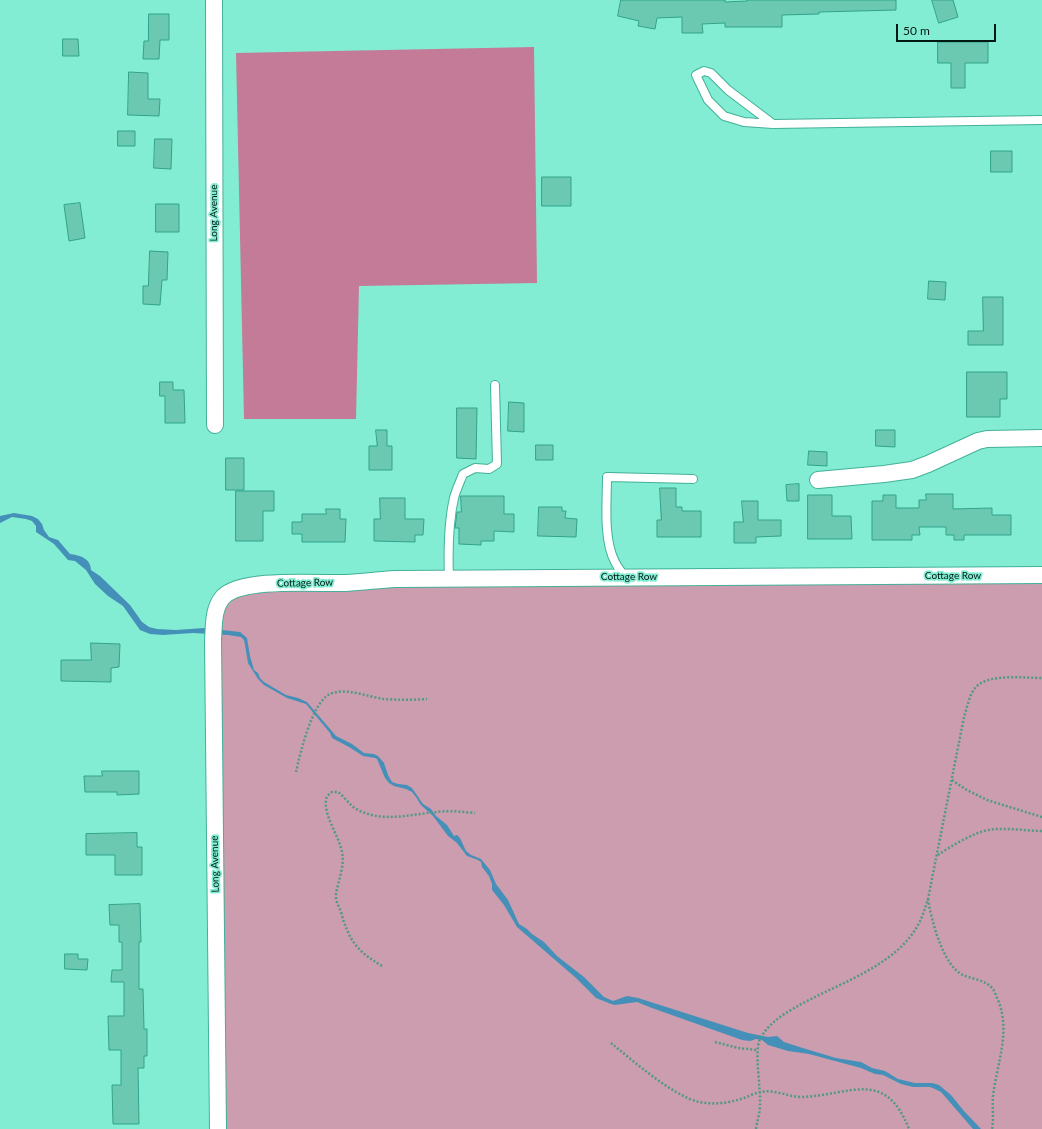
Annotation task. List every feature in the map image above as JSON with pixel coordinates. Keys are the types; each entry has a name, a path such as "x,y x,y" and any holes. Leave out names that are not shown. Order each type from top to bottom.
{"street":[{"name":"Long Avenue","path":"214,0 215,425"},
{"path":"818,480 912,470 978,441 987,439 1042,438"},
{"name":"Cottage Row","path":"221,600 232,590 255,585 347,583 396,580 1042,575"},
{"name":"Long Avenue","path":"218,1129 213,640 214,619 221,600"}],"lane":[{"path":"773,124 728,90 712,74 704,71 696,75 708,100 724,116 744,122 773,124 1042,120"},
{"path":"449,579 448,555 450,523 454,498 463,474 475,468 489,469 497,464 495,385"},
{"path":"626,578 615,562 610,548 607,526 607,477 693,480"}],"path":[{"path":"756,1129 760,1107 757,1050 760,1039 765,1031 775,1020 793,1008 861,974 881,962 896,951 910,937 918,926 928,899 964,717 968,703 975,688 986,681 994,679 1042,678"},
{"path":"296,772 302,744 319,706 326,697 335,693 343,692 384,699 427,699"},
{"path":"952,780 965,789 987,800 1042,817"},
{"path":"382,966 373,961 355,946 344,925 336,896 342,864 342,852 326,808 326,799 329,793 336,791 354,807 366,813 392,818 449,811 474,813"},
{"path":"937,855 967,838 988,830 1042,832"},
{"path":"928,899 934,929 951,965 961,975 986,983 993,989 1004,1020 1003,1044 993,1097 992,1129"},
{"path":"715,1042 738,1048 757,1050"},
{"path":"611,1043 664,1083 692,1100 708,1103 723,1103 735,1101 760,1092 772,1091 800,1097 853,1089 871,1090 880,1092 893,1101 904,1116 910,1129"}],"shaded area":[{"path":"534,47 537,283 359,286 356,419 244,419 236,53"},
{"path":"1042,579 1042,1129 224,1129 220,619 226,603 247,591 363,587"}],"water":[{"path":"14,513 32,516 38,519 49,537 58,540 70,554 78,555 87,560 91,566 91,570 100,576 130,605 142,622 149,627 176,630 204,628 240,632 247,638 254,670 258,673 260,678 286,695 307,702 336,736 352,744 364,753 378,756 384,763 392,782 407,785 412,788 423,804 431,809 436,816 447,825 454,836 457,835 460,838 466,851 481,859 490,870 496,884 508,900 519,924 544,942 557,956 584,977 604,997 613,1001 627,996 638,998 748,1033 768,1037 777,1036 784,1042 806,1049 836,1058 861,1062 872,1068 885,1071 898,1079 915,1083 932,1083 939,1085 951,1095 981,1129 973,1129 941,1092 930,1087 913,1087 901,1084 883,1075 875,1074 861,1068 809,1054 788,1051 768,1045 762,1040 742,1040 637,1002 615,1005 596,998 576,978 517,927 504,905 492,890 492,884 489,876 482,867 481,862 467,856 457,843 448,836 433,816 421,805 412,792 389,783 385,778 377,759 363,756 332,738 330,733 306,704 287,698 264,685 258,679 248,663 244,640 241,637 193,633 163,635 150,634 140,630 123,606 108,596 95,584 86,570 75,561 68,560 54,544 36,532 36,526 32,521 12,517 0,523 0,516"}],"building":[{"path":"621,0 725,0 725,2 747,0 896,0 896,10 819,12 819,14 782,15 782,27 725,27 725,23 702,24 703,33 682,33 682,17 657,18 655,29 638,26 639,21 618,16"},
{"path":"932,0 953,0 958,17 939,23"},
{"path":"149,14 169,14 169,40 160,40 159,59 143,59 144,41 148,41"},
{"path":"63,39 78,39 79,56 63,56"},
{"path":"938,42 988,42 988,63 965,63 965,88 951,88 951,63 938,63"},
{"path":"129,72 148,73 148,99 160,99 159,116 128,115"},
{"path":"118,131 135,131 135,146 118,146"},
{"path":"155,139 172,139 171,169 154,168"},
{"path":"991,151 1012,151 1012,172 991,172"},
{"path":"542,177 571,177 571,206 542,206"},
{"path":"80,203 85,238 69,241 64,205"},
{"path":"156,204 179,204 179,232 156,232"},
{"path":"150,251 168,252 167,280 162,280 160,305 143,304 143,286 148,286"},
{"path":"929,281 946,282 945,300 928,299"},
{"path":"983,297 1003,297 1003,345 968,345 968,331 983,331"},
{"path":"967,372 1007,372 1007,399 1000,399 1000,417 967,417"},
{"path":"160,382 173,382 173,390 184,390 185,423 165,423 165,396 160,396"},
{"path":"509,402 524,403 524,432 508,431"},
{"path":"457,408 477,408 476,459 457,458"},
{"path":"376,430 387,430 387,446 392,446 392,470 369,470 369,446 377,446"},
{"path":"876,430 895,430 895,447 876,446"},
{"path":"536,445 553,445 553,460 536,460"},
{"path":"809,451 827,452 827,466 808,465"},
{"path":"226,458 244,458 244,490 226,490"},
{"path":"799,484 799,501 787,501 786,485"},
{"path":"660,488 676,488 676,507 682,507 682,511 701,511 701,537 657,537 657,520 661,520"},
{"path":"236,491 274,491 274,511 263,511 263,541 236,541"},
{"path":"926,494 953,494 953,509 992,508 992,515 1011,515 1011,535 964,535 964,540 954,540 954,535 946,535 946,527 919,527 920,535 912,535 912,540 872,540 872,501 883,501 883,495 896,495 896,508 919,508 919,500 926,500"},
{"path":"808,495 832,495 832,516 851,516 852,539 808,539"},
{"path":"461,496 504,496 504,514 514,514 514,532 494,531 494,541 481,541 481,545 459,544 459,528 455,528 457,512 461,512"},
{"path":"380,498 405,498 405,519 424,519 423,535 415,535 415,542 374,541 374,519 380,519"},
{"path":"742,501 758,501 758,520 781,520 781,536 756,537 756,543 734,543 734,522 743,522"},
{"path":"539,507 562,507 562,511 566,511 565,518 577,519 576,537 538,536"},
{"path":"326,509 340,509 340,519 346,519 345,542 302,542 302,534 292,534 292,522 302,522 302,514 326,514"},
{"path":"91,643 120,644 119,667 111,668 111,682 61,681 61,660 91,660"},
{"path":"102,771 139,771 139,794 117,795 117,792 85,792 84,776 102,776"},
{"path":"137,833 137,847 142,847 142,875 115,875 115,855 86,855 86,834"},
{"path":"140,904 141,942 139,942 139,989 143,989 144,1029 147,1029 147,1056 144,1056 144,1068 138,1068 139,1124 113,1124 112,1085 121,1085 121,1050 109,1050 108,1016 124,1016 124,982 111,982 112,970 122,970 122,942 119,942 119,925 110,925 109,905"},
{"path":"65,954 78,954 78,959 88,959 87,970 65,969"}]}
